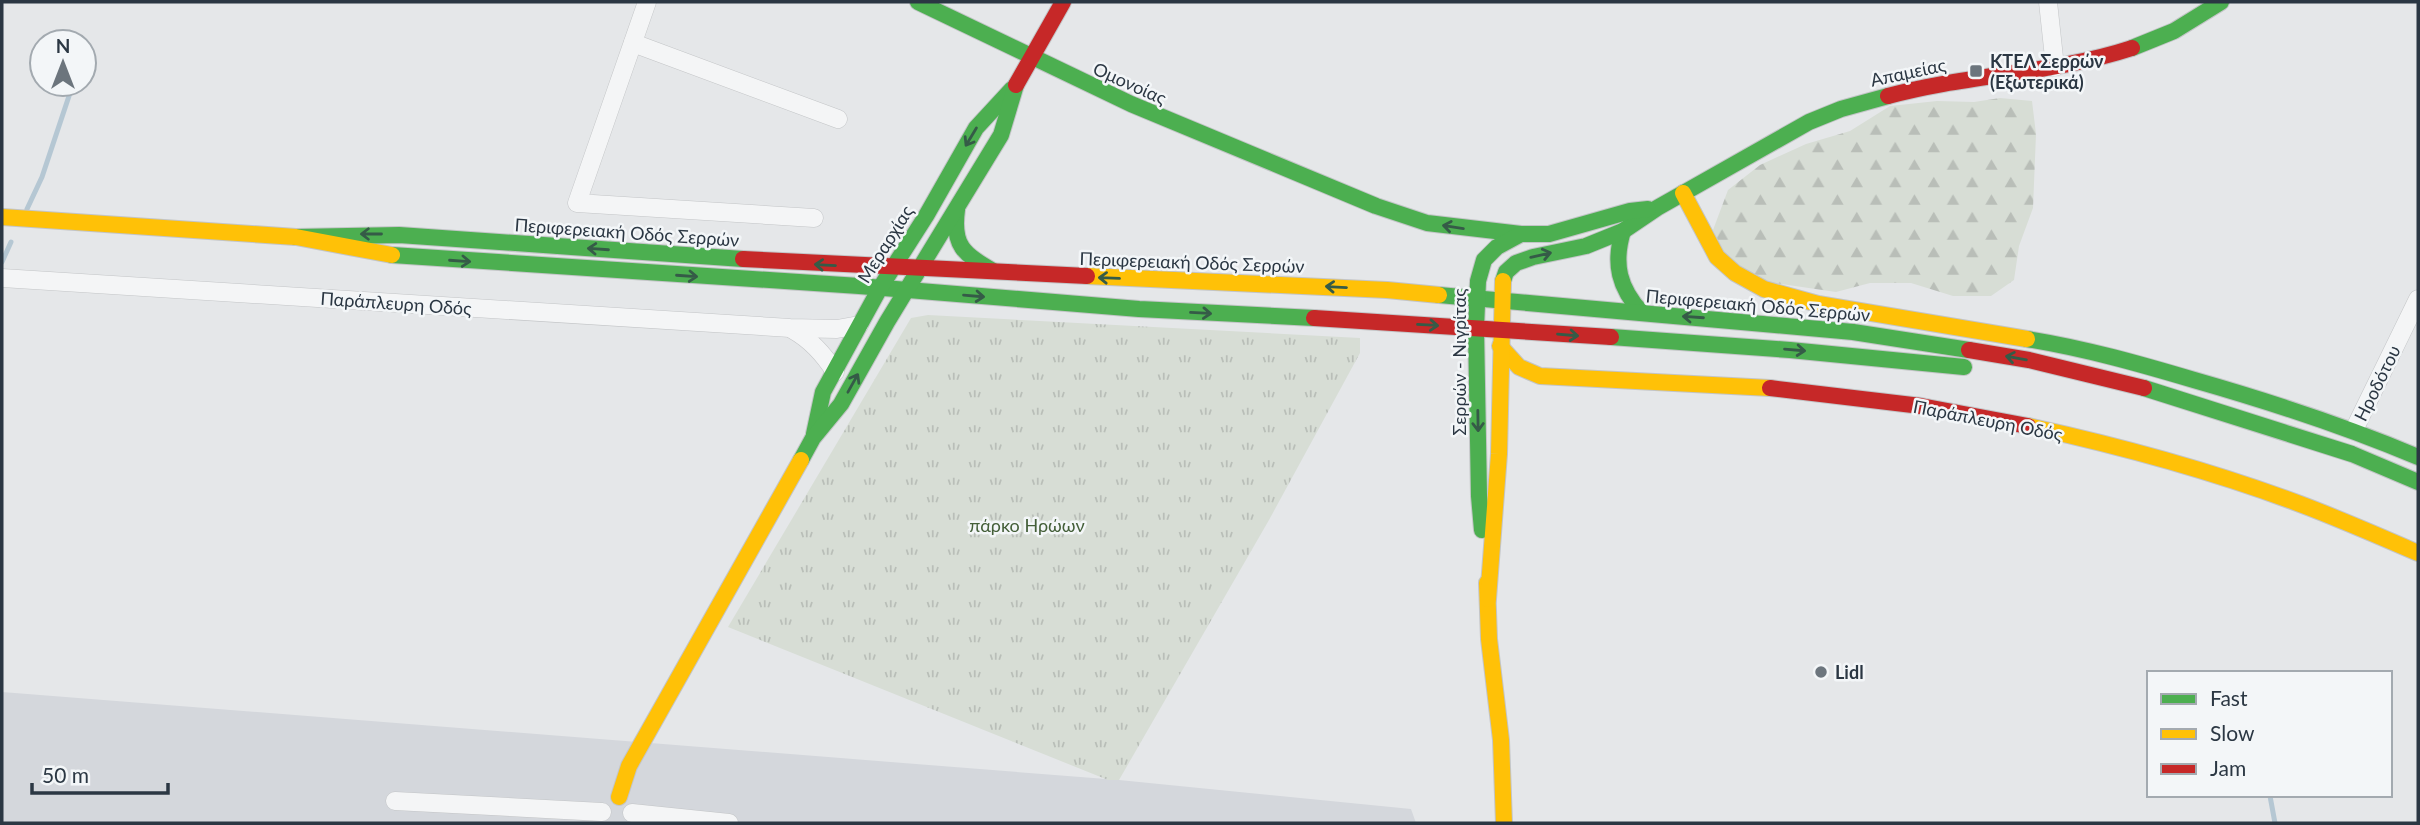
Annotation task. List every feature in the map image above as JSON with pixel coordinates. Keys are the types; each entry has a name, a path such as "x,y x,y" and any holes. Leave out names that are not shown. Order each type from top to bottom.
{"main road":[{"name":"Ομονοίας","path":"918,2 1131,104 1332,188 1427,223 1521,234"},
{"name":"Μεραρχίας","path":"619,797 629,766 813,438 841,404 1001,135 1016,85 1063,2"},
{"name":"Απαμείας","path":"1657,208 1785,134 1841,109 1924,86 2055,68 2097,58 2155,40 2221,2"},
{"name":"Μεραρχίας","path":"813,438 823,392 880,288 926,216 976,128 1016,85"},
{"path":"1684,193 1717,257 1735,273 1773,292 1854,311 2035,340 2141,364 2282,405 2354,430 2418,457"},
{"name":"Σερρών - Νιγρίτας","path":"1504,823 1501,740 1489,639 1479,496 1476,328 1480,270 1484,260 1497,247 1521,234 1549,234 1630,211 1657,208"},
{"name":"Σερρών - Νιγρίτας","path":"1488,599 1499,464 1500,329 1506,272 1516,263 1533,257 1586,246 1623,231 1657,208"},
{"path":"957,210 953,230 956,243 964,253 995,273"},
{"name":"Περιφερειακή Οδός Σερρών","path":"2,217 296,237 399,235 893,268 1246,282 1478,298 1794,325 1928,342 2029,360 2154,391 2352,454 2418,482"},
{"path":"1623,231 1617,255 1617,274 1624,290 1642,313"},
{"name":"Περιφερειακή Οδός Σερρών","path":"296,237 397,256 880,288 1139,309 1500,329 1790,350 2027,374 2082,374"},
{"path":"1500,346 1519,367 1540,376"},
{"path":"1499,414 1518,384 1540,376"},
{"name":"Παράπλευρη Οδός","path":"1540,376 1817,393 1920,406 2005,422 2143,453 2283,498 2418,553"}],"street":[{"path":"647,2 577,203 814,218"},
{"path":"2048,2 2055,68"},
{"path":"633,43 838,119"},
{"name":"Παράπλευρη Οδός","path":"2,278 790,328 837,329 859,325"},
{"name":"Ηροδότου","path":"2354,430 2418,299"},
{"path":"790,328 808,338 835,372"},
{"path":"395,801 605,818 606,802 619,797 628,801 630,818 729,823"}],"shaded area":[{"path":"2,692 1119,780 1411,809 1416,823 2,823"}],"green space":[{"path":"2000,98 2032,101 2036,134 2033,208 2019,246 2014,280 1991,296 1953,296 1911,283 1870,283 1836,292 1760,281 1727,258 1713,230 1728,190 1760,165 1806,144 1850,131 1890,106 1937,101 1974,102"},
{"name":"πάρκο Ηρώων","path":"928,315 1360,338 1360,353 1269,520 1119,780 1108,780 728,627 911,318"}],"waterway":[{"path":"27,209 42,177 68,98"},
{"path":"2,262 11,242"},
{"path":"2270,797 2275,823"}],"traffic: fast":[{"path":"918,2 1131,104 1376,206 1427,223 1521,234"},
{"path":"2132,48 2174,31 2221,2"},
{"path":"801,460 813,438 841,404 887,322 1001,135 1016,85"},
{"path":"814,434 823,392 880,288 926,216 976,128 1012,89"},
{"path":"1503,281 1506,272 1516,263 1586,246 1623,231 1657,208 1809,122 1841,109 1888,96"},
{"path":"1482,530 1476,328 1478,281 1484,260 1497,247 1521,234 1549,234 1630,211 1648,209"},
{"path":"957,210 956,232 962,248 993,271"},
{"path":"1623,231 1619,254 1620,275 1628,294 1642,313"},
{"path":"296,237 399,235 743,259"},
{"path":"392,255 859,286 1139,309 1314,318"},
{"path":"1439,295 1853,332 1969,350"},
{"path":"1611,337 1790,350 1964,367"},
{"path":"2027,339 2112,357 2223,388 2335,425 2418,457"},
{"path":"2144,388 2352,454 2418,482"}],"traffic: slow":[{"path":"1683,193 1717,257 1735,273 1764,289 1818,304 2027,339"},
{"path":"2,217 296,237 392,255"},
{"path":"1087,276 1387,290 1439,295"},
{"path":"1488,599 1499,454 1503,281"},
{"path":"1500,346 1519,367 1540,376 1770,388"},
{"path":"2028,426 2200,470 2315,510 2418,553"},
{"path":"619,797 629,766 801,460"},
{"path":"1487,583 1489,639 1501,740 1504,823"}],"traffic: jam":[{"path":"1016,85 1063,2"},
{"path":"1888,96 2072,63 2132,48"},
{"path":"743,259 1087,276"},
{"path":"1314,318 1611,337"},
{"path":"1969,350 2029,360 2144,388"},
{"path":"1770,388 1921,406 2028,426"}],"place":[{"name":"ΚΤΕΛ Σερρών (Εξωτερικά)","path":"1976,71"},
{"name":"Lidl","path":"1821,672"}]}
